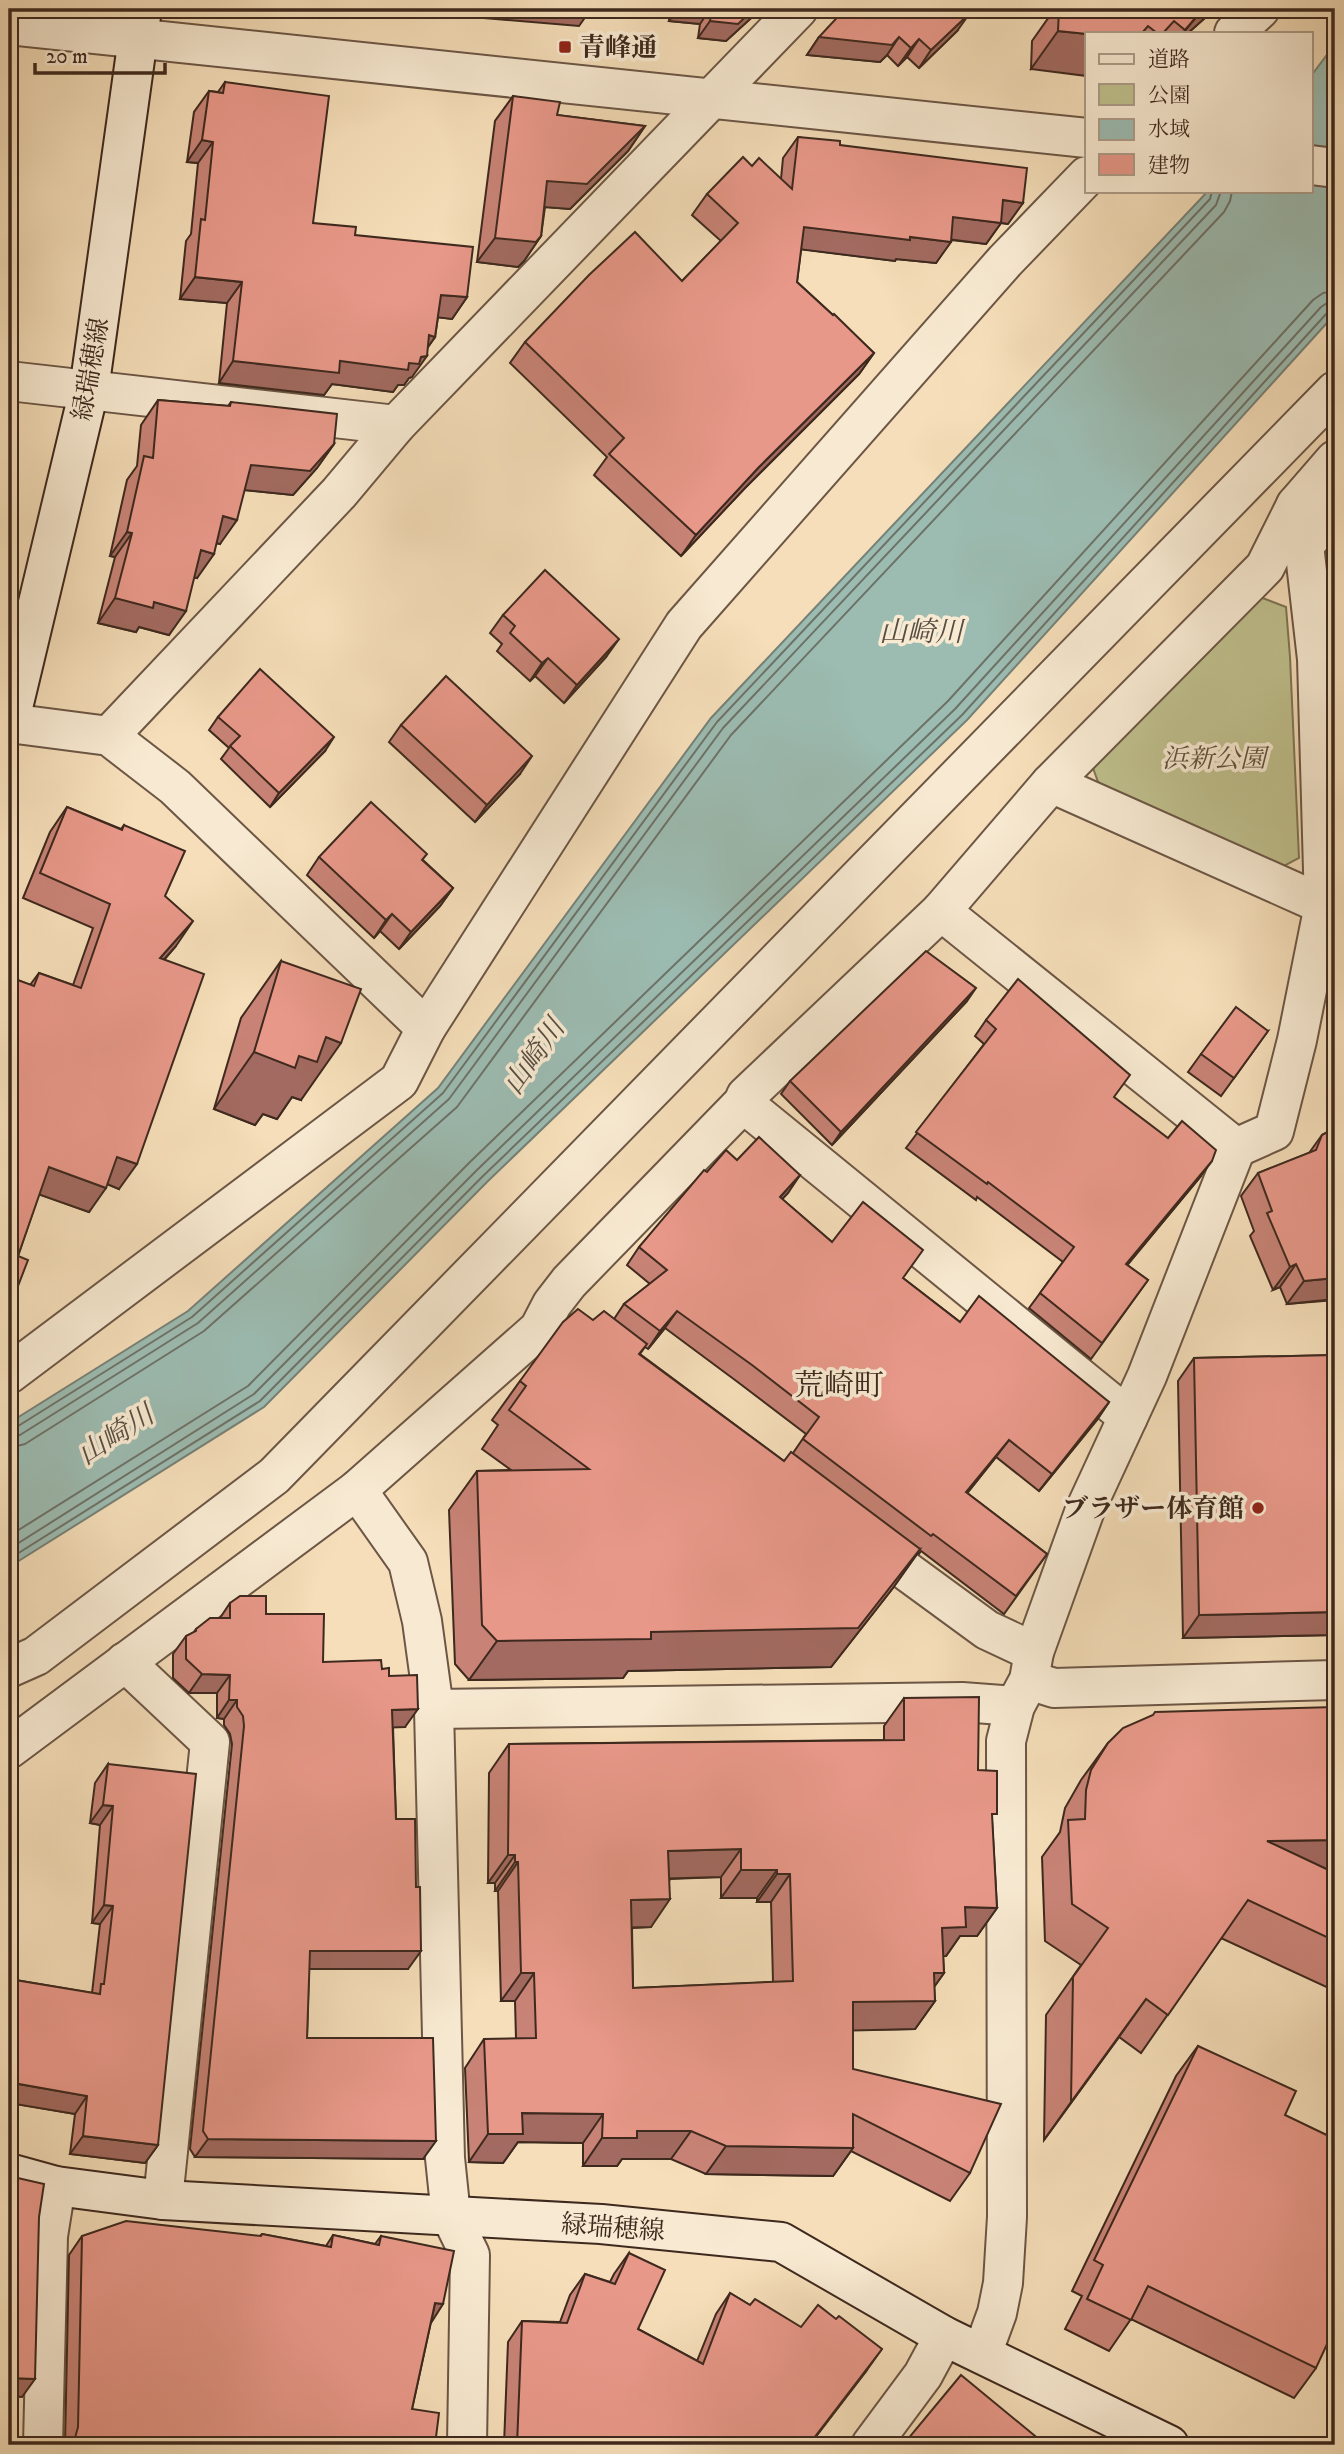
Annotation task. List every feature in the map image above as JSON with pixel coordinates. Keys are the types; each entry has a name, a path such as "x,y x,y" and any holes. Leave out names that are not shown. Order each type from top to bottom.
{"street":[{"path":"109,736 339,493 396,425 798,9"},
{"path":"1235,32 1260,9"},
{"path":"9,25 140,23 710,99 1085,138"},
{"name":"緑瑞穂線","path":"9,723 89,390 140,23"},
{"path":"1312,165 1335,168"},
{"path":"9,1374 399,1081 426,1028 684,625 1005,261 1085,178"},
{"path":"9,381 396,425"},
{"path":"9,1668 36,1656 274,1476 1335,391"},
{"path":"9,1749 357,1490 539,1329 567,1315 569,1282 743,1103 746,1096 941,911 1051,783 1265,567 1296,505 1335,460"},
{"path":"982,2354 997,2313 1003,2283 1005,2244 1006,1741 1084,1510 1147,1376 1236,1149 1274,1131 1330,905 1326,659 1296,505"},
{"path":"1304,545 1335,512"},
{"path":"9,723 109,736 175,787 426,1028"},
{"path":"1051,783 1330,905"},
{"path":"941,911 1236,1149"},
{"path":"743,1103 1128,1417"},
{"path":"357,1490 408,1562 422,1621 434,1709 445,2158 451,2216 470,2255 467,2445"},
{"path":"835,1517 987,1630 1026,1679 1055,1688 1335,1680"},
{"path":"125,1662 210,1742 163,2200"},
{"path":"434,1709 962,1702 1026,1679"},
{"name":"緑瑞穂線","path":"9,2173 56,2186 163,2200 601,2224 781,2242 944,2336 1169,2445"},
{"path":"43,2445 48,2236 56,2186"},
{"path":"871,2445 923,2375 944,2336"}],"green space":[{"name":"浜新公園","path":"1260,597 1286,607 1299,858 1271,873 1102,793 1093,768"}],"water":[{"name":"山崎川","path":"1335,44 1335,314 967,720 488,1181 264,1407 9,1567 9,1423 188,1311 438,1088 711,718 1207,192 1312,192 1312,75"}],"building":[{"path":"712,9 754,9 738,24 710,21"},
{"path":"845,9 965,9 970,13 931,50 919,39 911,48 899,37 892,45 819,37"},
{"path":"1059,9 1203,9 1185,30 1174,21 1164,32 1156,32 1148,26 1143,32 1085,34 1058,31"},
{"path":"225,82 329,96 313,223 356,227 355,235 473,247 467,297 441,295 435,337 429,335 427,356 421,357 419,364 409,363 408,370 340,361 339,373 233,361 242,282 195,277 201,219 205,220 213,142 202,140 209,91 223,93"},
{"path":"513,96 560,102 557,115 645,126 587,184 547,181 541,236 536,242 495,238"},
{"path":"798,137 840,141 840,145 1027,168 1023,203 1003,200 1001,223 953,217 951,242 910,237 910,240 804,227 797,282 874,353 759,467 696,535 609,454 624,438 525,342 589,275 635,232 682,281 738,223 707,194 743,157 752,166 759,158 792,189"},
{"path":"158,400 230,406 231,402 337,414 334,444 310,471 251,465 237,520 223,516 214,554 201,550 186,611 154,602 153,608 115,598 132,533 127,532 144,456 153,458"},
{"path":"545,570 619,639 577,685 548,658 542,663 510,633 515,626 503,615"},
{"path":"260,669 334,737 279,793 230,746 240,736 218,717"},
{"path":"446,676 532,756 487,805 401,725"},
{"path":"371,802 427,854 422,860 453,888 411,932 392,914 386,920 319,857"},
{"path":"67,807 122,830 124,825 185,851 165,896 193,921 160,958 204,974 137,1164 117,1157 106,1188 49,1167 18,1256 28,1260 13,1299 9,1298 9,996 15,979 34,986 39,973 81,988 110,904 40,873"},
{"path":"926,951 976,988 841,1132 790,1081"},
{"path":"281,961 361,989 341,1043 326,1037 317,1062 299,1056 295,1068 254,1052"},
{"path":"1018,979 1130,1075 1114,1097 1168,1138 1182,1121 1216,1150 1212,1161 1126,1264 1148,1280 1102,1343 1040,1293 1074,1247 916,1132 996,1029 986,1020"},
{"path":"1236,1007 1268,1031 1234,1078 1201,1054"},
{"path":"1335,1128 1335,1278 1304,1281 1296,1264 1290,1267 1267,1213 1272,1211 1258,1173 1316,1150 1322,1135"},
{"path":"759,1137 800,1175 780,1197 832,1242 863,1202 923,1250 903,1278 960,1322 979,1296 1109,1402 1052,1474 1009,1440 966,1492 1047,1554 1016,1596 933,1534 931,1536 803,1439 819,1417 752,1365 677,1311 660,1331 624,1304 667,1270 639,1247 704,1170 707,1172 726,1150 737,1160"},
{"path":"578,1309 593,1320 604,1311 647,1344 639,1354 784,1461 791,1452 920,1549 858,1628 651,1632 651,1639 497,1641 482,1625 477,1471 589,1469 509,1410 526,1386 520,1381 563,1322"},
{"name":"ブラザー体育館","path":"1335,1355 1335,1612 1199,1615 1194,1358"},
{"path":"240,1596 266,1596 266,1614 324,1614 323,1662 381,1660 382,1669 389,1668 389,1676 417,1675 418,1709 392,1710 396,1819 415,1819 421,1951 310,1951 307,2038 433,2038 436,2141 208,2139 203,2131 244,1726 237,1700 229,1700 230,1675 202,1674 186,1659 186,1636 210,1618 230,1618 230,1603"},
{"path":"979,1697 978,1770 997,1771 997,1814 992,1814 997,1908 965,1907 966,1927 942,1928 944,1973 934,1973 935,2001 853,2002 853,2069 1001,2104 970,2173 853,2114 853,2148 726,2146 691,2131 637,2131 637,2138 602,2138 603,2114 522,2113 523,2134 488,2134 484,2039 536,2038 534,1973 521,1973 518,1862 515,1862 515,1855 508,1855 509,1744 904,1740 904,1698","holes":["741,1849 741,1870 777,1870 777,1874 790,1874 793,1981 633,1988 631,1900 670,1899 668,1851"]},
{"path":"1335,1707 1335,1840 1267,1841 1335,1873 1335,1941 1248,1900 1168,2015 1146,1999 1071,2102 1073,1977 1108,1928 1072,1904 1068,1820 1085,1819 1086,1790 1091,1770 1108,1743 1123,1728 1155,1712"},
{"path":"108,1764 196,1774 158,2145 83,2136 87,2096 13,2083 9,2109 9,1979 100,1994 101,1984 104,1984 113,1906 104,1905 113,1806 103,1805"},
{"path":"1198,2046 1296,2091 1285,2115 1335,2139 1335,2327 1316,2368 1148,2286 1131,2320 1087,2299 1103,2265 1094,2260"},
{"path":"9,2176 44,2184 39,2217 35,2379 9,2378"},
{"path":"126,2221 262,2234 331,2247 333,2235 379,2245 381,2236 454,2251 443,2304 435,2303 412,2409 439,2413 435,2445 394,2441 393,2445 67,2445 75,2438 78,2427 82,2236"},
{"path":"629,2253 665,2270 638,2329 703,2364 730,2293 750,2305 755,2299 801,2327 818,2305 836,2319 839,2316 882,2349 814,2438 824,2445 517,2445 522,2321 567,2323 585,2274 615,2284"},
{"path":"961,2375 1046,2445 913,2445 907,2440"}],"place":[{"name":"青峰通","path":"565,47"},
{"name":"ブラザー体育館","path":"1258,1508"}],"district":[{"name":"荒崎町","path":"839,1385"}]}
